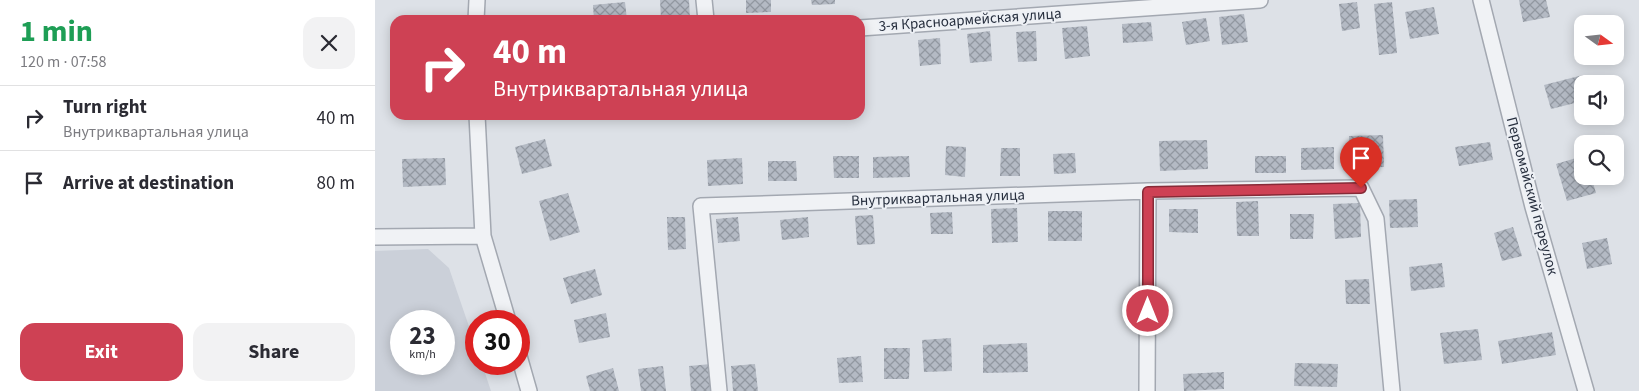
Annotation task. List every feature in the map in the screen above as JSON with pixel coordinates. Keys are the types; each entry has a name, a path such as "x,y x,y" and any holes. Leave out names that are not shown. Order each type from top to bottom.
{"street":[{"path":"477,0 477,15"},
{"path":"704,0 706,15"},
{"name":"3-я Красноармейская улица","path":"865,28 1260,0"},
{"name":"Первомайский переулок","path":"1481,0 1533,207 1586,391"},
{"path":"477,120 483,236 505,310"},
{"name":"Внутриквартальная улица","path":"719,391 701,206 1148,192 1361,188 1376,219 1392,391"},
{"path":"1147,391 1148,192"},
{"path":"375,237 483,236"},
{"path":"524,375 529,391"}],"shaded area":[{"path":"428,249 449,268 465,315 465,375 486,375 491,391 375,391 375,251"}],"building":[{"path":"660,0 689,0 690,15 661,15"},
{"path":"746,0 771,0 771,12 746,13"},
{"path":"811,0 835,0 835,4 812,5"},
{"path":"1519,0 1546,0 1550,17 1523,22"},
{"path":"625,2 626,15 594,15 593,5"},
{"path":"1357,2 1360,28 1342,31 1339,4"},
{"path":"1392,2 1397,53 1379,55 1374,4"},
{"path":"1434,7 1439,34 1410,39 1405,12"},
{"path":"1244,14 1248,42 1222,45 1219,17"},
{"path":"1206,18 1210,41 1186,45 1182,22"},
{"path":"1151,22 1153,41 1123,43 1122,24"},
{"path":"1087,26 1090,56 1065,59 1062,28"},
{"path":"990,31 992,61 970,63 967,34"},
{"path":"1036,31 1037,61 1018,62 1016,32"},
{"path":"940,38 941,64 920,66 918,40"},
{"path":"1574,77 1574,103 1551,109 1544,85"},
{"path":"1383,135 1384,167 1350,168 1349,136"},
{"path":"545,139 552,166 522,174 515,147"},
{"path":"1207,140 1208,169 1160,171 1159,141"},
{"path":"1490,142 1493,160 1459,166 1455,147"},
{"path":"946,146 966,147 965,177 945,175"},
{"path":"1334,147 1334,169 1301,170 1301,148"},
{"path":"1001,148 1020,148 1020,176 1000,176"},
{"path":"1075,153 1076,173 1054,174 1053,154"},
{"path":"833,156 859,156 859,178 834,178"},
{"path":"909,156 910,177 873,178 873,157"},
{"path":"1255,156 1286,156 1286,173 1255,173"},
{"path":"445,158 446,185 403,187 402,159"},
{"path":"742,158 743,184 708,186 707,160"},
{"path":"1574,159 1574,185 1594,185 1596,193 1567,201 1556,164"},
{"path":"768,161 796,161 797,181 768,181"},
{"path":"568,193 580,232 550,241 539,201"},
{"path":"1417,199 1418,227 1390,228 1389,200"},
{"path":"1258,201 1259,236 1237,236 1236,202"},
{"path":"1360,203 1361,237 1335,239 1333,204"},
{"path":"1017,208 1018,242 992,243 991,209"},
{"path":"1169,209 1198,209 1198,233 1169,232"},
{"path":"1048,211 1082,211 1082,241 1048,241"},
{"path":"952,212 953,234 931,234 930,213"},
{"path":"1290,214 1314,214 1313,239 1290,239"},
{"path":"873,215 875,244 857,245 855,216"},
{"path":"667,217 685,217 686,249 668,250"},
{"path":"738,217 740,241 718,243 716,219"},
{"path":"808,217 809,237 782,240 780,220"},
{"path":"1513,227 1522,256 1502,261 1494,233"},
{"path":"1607,238 1612,264 1587,269 1582,243"},
{"path":"1442,263 1445,287 1411,291 1409,267"},
{"path":"595,269 602,295 571,304 563,278"},
{"path":"1369,279 1370,304 1346,304 1345,280"},
{"path":"606,313 610,337 579,343 574,320"},
{"path":"1478,329 1482,360 1444,364 1440,333"},
{"path":"1552,332 1556,355 1502,364 1498,341"},
{"path":"951,338 952,371 924,372 922,340"},
{"path":"1027,343 1028,372 983,373 983,345"},
{"path":"884,348 910,348 909,379 884,379"},
{"path":"861,356 863,382 839,383 837,358"},
{"path":"1295,363 1338,364 1337,387 1294,386"},
{"path":"711,364 713,391 691,391 689,366"},
{"path":"755,364 758,391 733,391 731,366"},
{"path":"663,366 666,391 641,391 638,369"},
{"path":"613,368 619,391 590,391 586,376"},
{"path":"1224,372 1224,389 1184,391 1183,374"}],"route":[{"path":"1148,311 1148,192 1361,188"}]}
